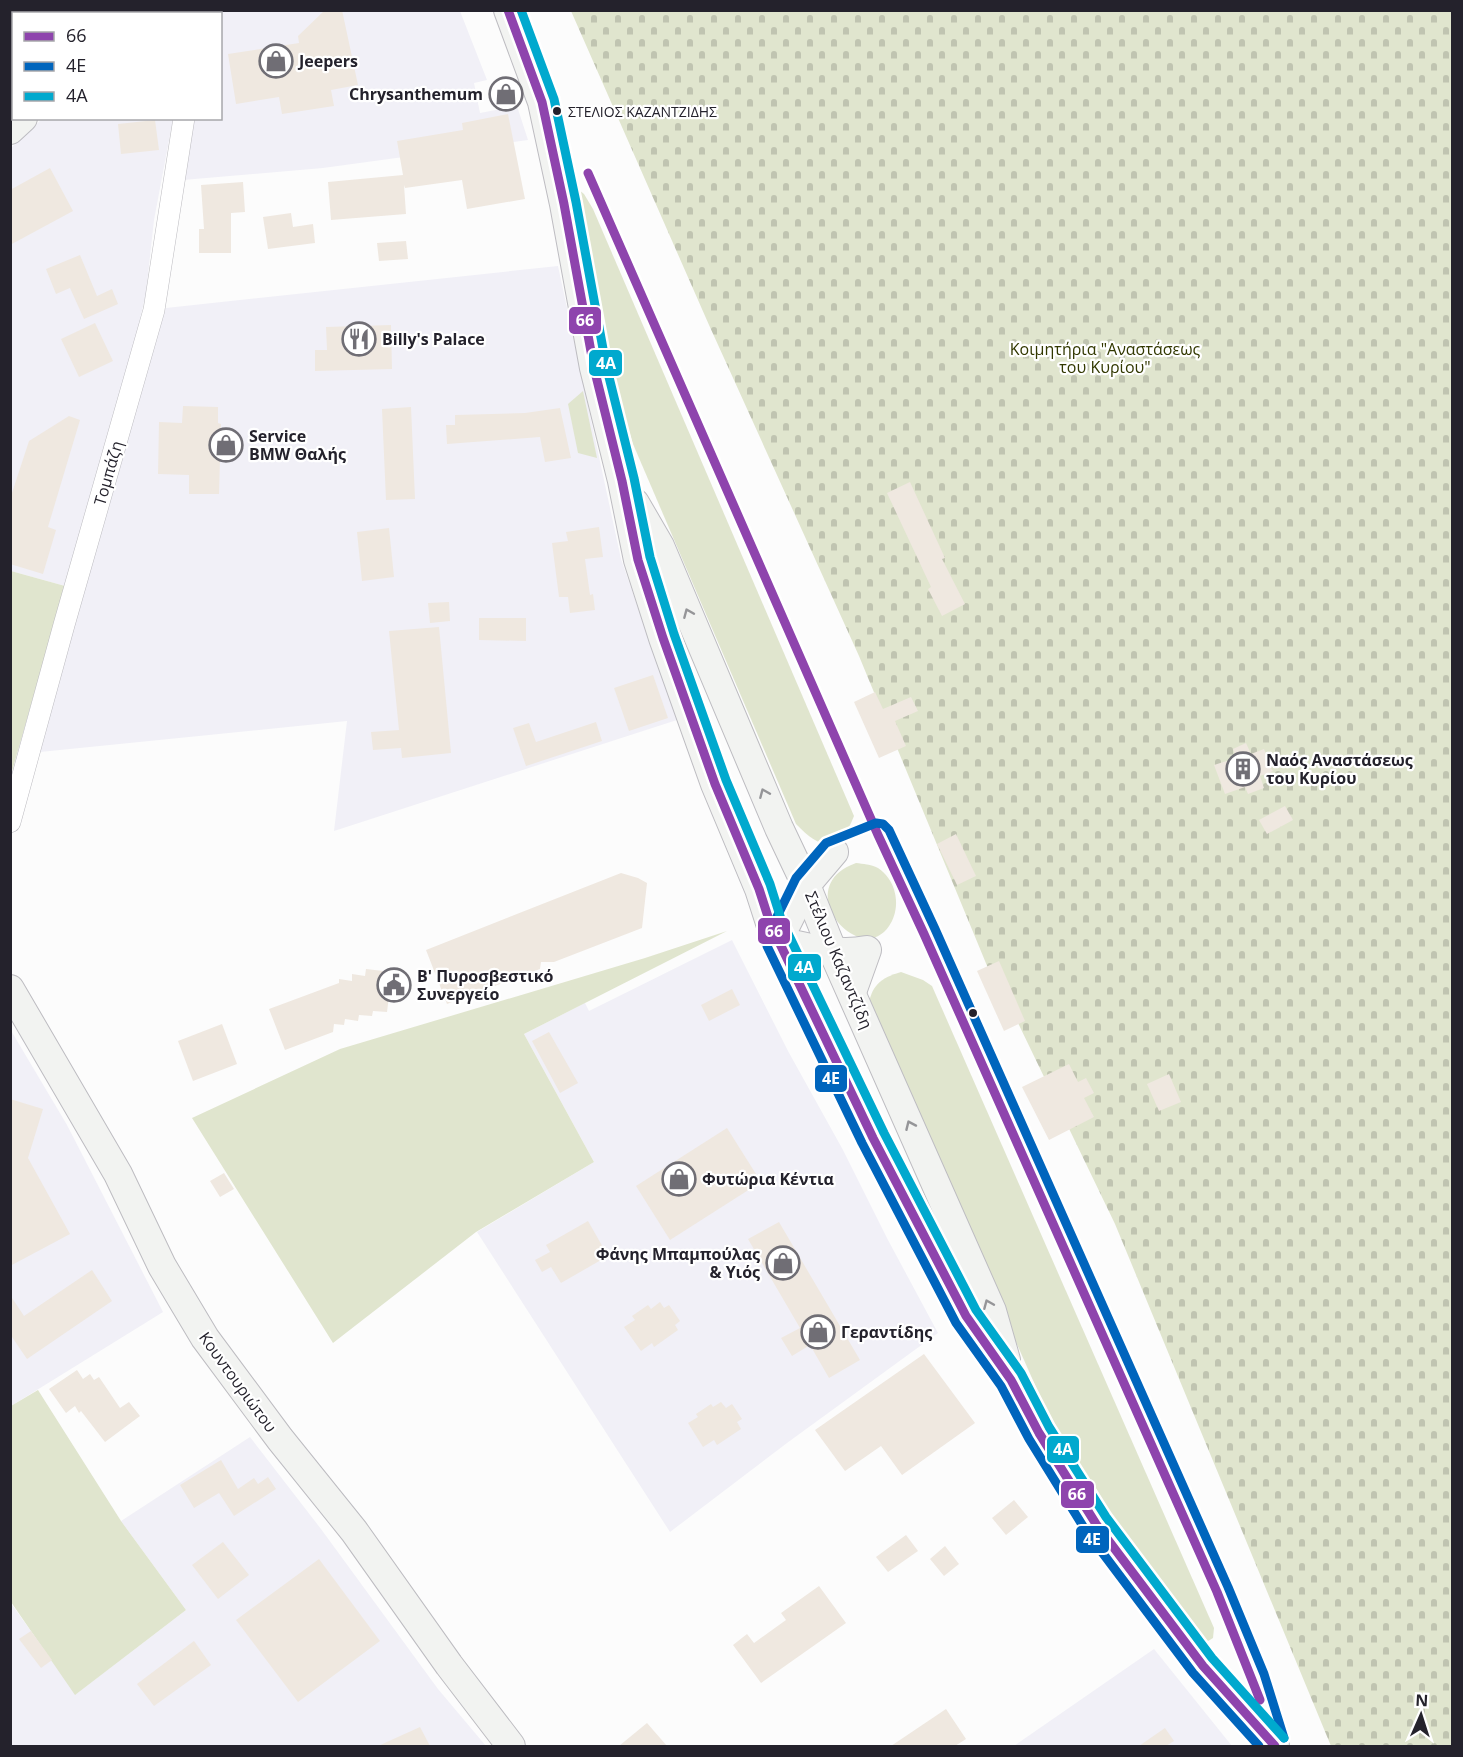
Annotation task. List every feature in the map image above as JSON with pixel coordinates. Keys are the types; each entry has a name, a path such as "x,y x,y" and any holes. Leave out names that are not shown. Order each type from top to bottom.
{"main road":[{"name":"Στέλιου Καζαντζίδη","path":"508,10 542,102 564,204 594,368 622,481 638,560 714,784 778,941 873,1138 966,1316 1011,1380 1039,1433 1096,1524 1203,1666 1275,1746"},
{"name":"Στέλιου Καζαντζίδη","path":"622,481 660,546 779,828 992,1311 1011,1380"},
{"path":"779,828 803,848 814,852 834,852 806,885 778,941 849,954 867,950 852,992"},
{"name":"Κουντουριώτου","path":"10,989 118,1174 162,1266 205,1338 280,1439 354,1531 449,1665 511,1746"}],"street":[{"name":"Τομπάζη","path":"10,822 154,310 184,120"}],"shaded area":[{"path":"460,11 487,80 474,83 480,113 517,106 528,140 323,168 183,180 193,120 222,120 222,12 211,12"},
{"path":"41,120 173,120 154,220 146,293 137,332 65,586 11,571 11,148"},
{"path":"558,266 621,559 677,720 334,831 347,721 40,752 105,512 158,327 166,308"},
{"path":"732,940 788,1051 843,1150 938,1333 670,1532 477,1232 594,1162 524,1034 585,1003 589,1011"},
{"path":"10,1029 67,1125 163,1312 11,1406"},
{"path":"250,1437 321,1529 438,1689 486,1746 11,1746 10,1602 76,1694 186,1610 121,1521"},
{"path":"1154,1649 1232,1746 1014,1746"}],"green space":[{"name":"Κοιμητήρια \"Αναστάσεως του Κυρίου\"","path":"571,11 1452,11 1452,1746 1331,1746 1115,1224 1019,1025 990,973 859,656 709,325"},
{"path":"579,190 593,209 854,816 842,837 836,842 822,843 805,833 796,824 633,444 610,369 575,194"},
{"path":"583,391 597,458 578,453 568,404"},
{"path":"11,571 65,586 11,775"},
{"path":"856,863 878,868 889,878 895,892 895,914 880,935 865,938 850,933 838,922 830,907 828,890 836,875"},
{"path":"727,931 524,1034 594,1162 476,1232 333,1343 192,1118 340,1049 645,958"},
{"path":"901,972 932,986 1214,1628 1213,1638 1205,1643 1197,1636 1122,1535 1087,1484 1055,1430 868,1008 871,994 878,984 887,977"},
{"path":"38,1390 121,1521 186,1610 75,1695 11,1602 11,1406"}],"building":[{"path":"325,10 342,10 358,85 331,90 334,106 282,114 279,97 236,104 228,54 299,43 298,36"},
{"name":"Chrysanthemum","path":"515,82 519,102 498,106 494,86"},
{"path":"508,114 525,199 467,209 462,180 405,188 404,185 406,214 331,220 328,182 403,175 397,141 463,130 462,123"},
{"path":"155,120 159,150 121,154 118,124"},
{"path":"50,168 73,211 10,245 10,190"},
{"path":"243,182 245,212 231,213 231,253 199,253 199,229 204,229 201,185"},
{"path":"291,213 293,227 313,224 315,243 268,249 263,217"},
{"path":"406,241 408,259 379,261 377,243"},
{"path":"80,255 97,296 112,289 118,304 84,319 70,288 56,294 46,269"},
{"path":"95,323 113,361 79,377 61,339"},
{"name":"Billy's Palace","path":"391,325 392,369 315,371 315,350 327,350 326,327"},
{"path":"183,406 218,407 218,423 221,424 219,494 189,494 189,475 158,474 159,422 182,423"},
{"path":"411,407 415,499 386,500 382,409"},
{"path":"560,408 571,458 545,462 540,437 447,444 446,425 455,425 455,415 525,413"},
{"path":"69,416 80,420 48,527 56,530 43,574 10,564 10,499 29,441"},
{"path":"910,482 945,558 942,559 965,604 942,616 887,493"},
{"path":"599,527 603,557 585,559 590,595 593,594 595,610 570,613 568,597 559,597 552,543 568,541 566,532"},
{"path":"389,528 394,577 362,581 357,532"},
{"path":"449,602 450,621 430,623 428,603"},
{"path":"479,618 526,618 526,641 479,640"},
{"path":"439,627 451,753 402,758 401,748 373,750 371,732 399,730 389,631"},
{"path":"653,675 668,718 629,731 614,688"},
{"path":"875,692 883,709 911,697 918,711 895,721 906,746 879,758 854,702"},
{"path":"596,722 602,741 526,766 513,728 529,723 536,742"},
{"name":"Ναός Αναστάσεως του Κυρίου","path":"1246,743 1251,754 1264,749 1273,760 1270,767 1273,771 1260,776 1264,788 1248,794 1245,787 1225,794 1214,765 1236,758 1233,749"},
{"path":"1285,806 1293,820 1267,834 1259,820"},
{"path":"956,834 976,876 957,885 937,844"},
{"path":"621,873 647,883 642,928 554,962 541,962 540,969 447,1004 426,950"},
{"path":"999,961 1025,1021 1004,1031 977,971"},
{"path":"366,969 392,972 387,1012 373,1011 372,1016 359,1015 358,1021 345,1019 344,1025 334,1024 333,1032 285,1050 269,1009 339,983 339,979 352,981 352,974 365,976"},
{"path":"732,989 740,1005 709,1021 701,1005"},
{"path":"222,1024 237,1064 193,1081 178,1041"},
{"path":"549,1032 578,1083 560,1093 532,1041"},
{"path":"1069,1064 1078,1082 1086,1078 1094,1093 1084,1098 1094,1117 1049,1140 1022,1087"},
{"path":"1169,1074 1181,1102 1159,1111 1147,1084"},
{"path":"10,1099 43,1109 28,1158 70,1234 10,1266"},
{"path":"727,1128 761,1182 670,1240 636,1186"},
{"path":"224,1173 234,1189 220,1197 210,1181"},
{"path":"588,1221 608,1256 561,1283 551,1267 542,1272 535,1260 550,1252 546,1245"},
{"path":"779,1222 860,1360 829,1378 810,1345 792,1356 781,1338 800,1328 748,1239"},
{"path":"92,1270 112,1301 27,1359 10,1334 10,1295 24,1316"},
{"path":"660,1302 664,1308 669,1305 680,1321 675,1325 678,1330 654,1347 652,1343 641,1351 624,1327 635,1320 632,1316 648,1305 651,1309"},
{"path":"924,1354 975,1423 902,1475 881,1446 845,1471 815,1430"},
{"path":"77,1370 83,1379 90,1374 94,1380 99,1377 120,1408 129,1402 140,1416 105,1442 81,1411 79,1413 75,1406 66,1413 49,1389"},
{"path":"721,1402 726,1408 732,1404 742,1419 737,1422 741,1429 717,1445 714,1440 703,1447 688,1423 698,1417 696,1414 711,1404 713,1407"},
{"path":"221,1460 238,1489 254,1478 258,1484 268,1477 276,1489 234,1516 219,1493 194,1508 180,1485"},
{"path":"1014,1500 1028,1517 1006,1535 992,1518"},
{"path":"906,1535 918,1551 888,1572 876,1557"},
{"path":"223,1542 249,1575 218,1599 192,1565"},
{"path":"945,1546 959,1564 944,1576 930,1559"},
{"path":"319,1559 380,1641 298,1702 236,1620"},
{"path":"819,1586 846,1623 761,1683 733,1645 747,1634 754,1643 786,1620 781,1613"},
{"path":"31,1631 52,1660 41,1668 19,1639"},
{"path":"194,1641 211,1665 154,1706 137,1684"},
{"path":"946,1709 966,1739 955,1746 891,1746"},
{"path":"647,1723 667,1746 619,1746"},
{"path":"420,1727 430,1746 378,1746"},
{"path":"1165,1728 1174,1741 1166,1746 1139,1746"}],"transit line":[{"name":"66","path":"508,10 542,102 564,204 594,368 622,481 638,560 715,784 759,889 770,923 873,1138 966,1316 1011,1380 1039,1433 1096,1524 1203,1666 1275,1746"},
{"name":"4Α","path":"521,10 554,99 576,202 606,365 634,478 650,557 674,634 726,780 770,884 781,919 884,1133 976,1310 1021,1373 1049,1427 1106,1517 1212,1658 1284,1738"},
{"name":"66","path":"588,173 878,835 1217,1592 1260,1700"},
{"name":"4Ε","path":"1259,1746 1193,1673 1086,1531 1029,1439 1001,1386 956,1323 862,1143 767,946 767,937 796,878 826,843 876,823 883,824 889,830 1228,1587 1264,1674 1284,1738"}],"place":[{"name":"Jeepers","path":"276,61"},
{"name":"Chrysanthemum","path":"506,94"},
{"name":"ΣΤΕΛΙΟΣ ΚΑΖΑΝΤΖΙΔΗΣ","path":"557,111"},
{"name":"Billy's Palace","path":"359,339"},
{"name":"Service BMW Θαλής","path":"226,445"},
{"name":"Ναός Αναστάσεως του Κυρίου","path":"1243,769"},
{"name":"Β' Πυροσβεστικό Συνεργείο","path":"394,985"},
{"name":"Φυτώρια Κέντια","path":"679,1179"},
{"name":"Φάνης Μπαμπούλας & Υιός","path":"783,1263"},
{"name":"Γεραντίδης","path":"818,1332"}]}
